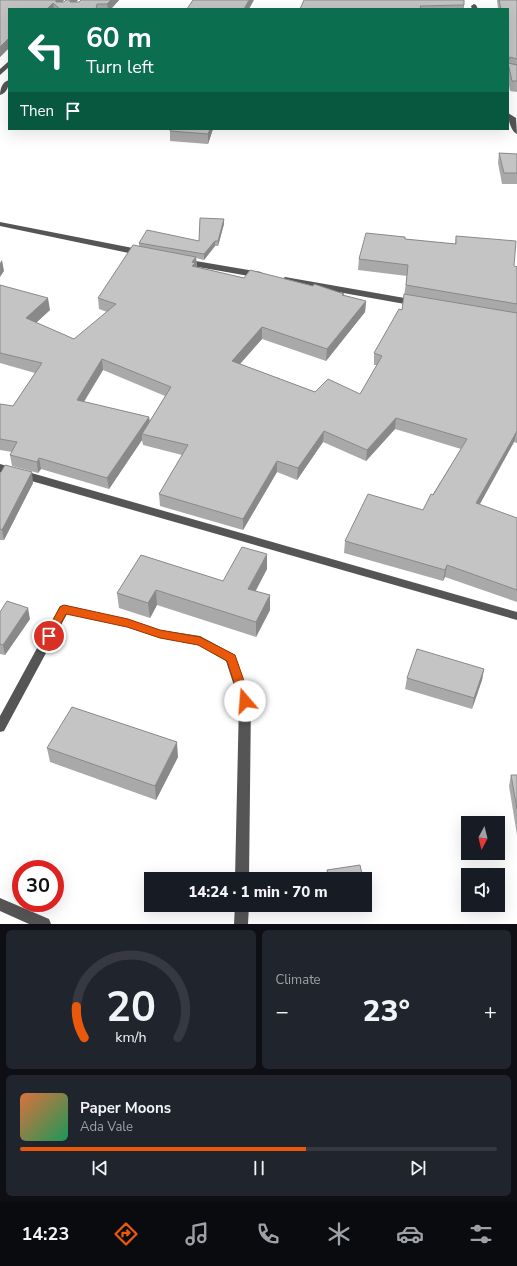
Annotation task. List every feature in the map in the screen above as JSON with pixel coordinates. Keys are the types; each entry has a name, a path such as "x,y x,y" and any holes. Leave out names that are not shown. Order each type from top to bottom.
{"street":[{"path":"0,73 8,64"},
{"path":"0,92 8,83"},
{"path":"509,116 512,118 517,132"},
{"path":"0,224 155,256"},
{"path":"178,261 425,304"},
{"path":"0,468 517,616"},
{"path":"0,727 64,609 128,623 160,634 200,642 231,658 245,701 242,872"},
{"path":"0,904 44,924"},
{"path":"241,924 242,912"}],"building":[{"path":"0,0 56,0 56,2 64,2 66,0 70,0 70,2 79,2 81,0 111,0 107,4 97,4 96,8 59,8 53,3 48,8 8,8 8,39 0,47"},
{"path":"193,0 249,0 245,8 188,8"},
{"path":"304,0 464,0 464,5 420,6 421,8 300,8"},
{"path":"499,0 517,0 517,59 510,57 509,59 509,8 501,8"},
{"path":"509,63 517,65 517,81 512,81"},
{"path":"170,130 210,130 208,134"},
{"path":"499,153 517,154 517,173 504,173"},
{"path":"200,218 224,219 218,241 215,241 204,254 139,243 147,230 199,241"},
{"path":"366,233 405,237 405,239 456,244 456,236 516,241 514,266 517,267 517,304 406,285 408,265 359,259"},
{"path":"133,245 196,257 192,262 195,263 192,266 244,278 250,270 313,286 314,284 344,294 342,295 366,301 327,349 262,327 232,361 315,392 328,379 360,394 382,356 374,353 399,309 402,310 404,294 517,313 517,431 476,503 517,518 517,590 447,565 445,570 345,541 368,494 423,510 431,494 433,495 467,439 396,418 367,450 324,431 298,468 277,461 243,519 159,494 188,445 142,434 171,387 102,359 77,400 149,417 107,478 39,458 37,462 10,455 17,442 0,439 0,404 13,406 42,363 0,353 0,285 48,298 26,318 74,339 116,304 98,298"},
{"path":"5,465 32,472 2,530 0,529 0,474"},
{"path":"242,547 267,554 248,589 270,595 256,622 156,590 148,603 117,593 141,555 223,581"},
{"path":"7,601 28,608 3,645 0,644 0,612"},
{"path":"417,649 484,669 474,698 407,678"},
{"path":"72,707 177,742 155,786 47,748"},
{"path":"511,775 517,775 517,809"},
{"path":"360,865 362,872 327,872 327,870"}],"route":[{"path":"49,636 64,609 128,623 160,634 200,642 231,658 245,701"}]}
